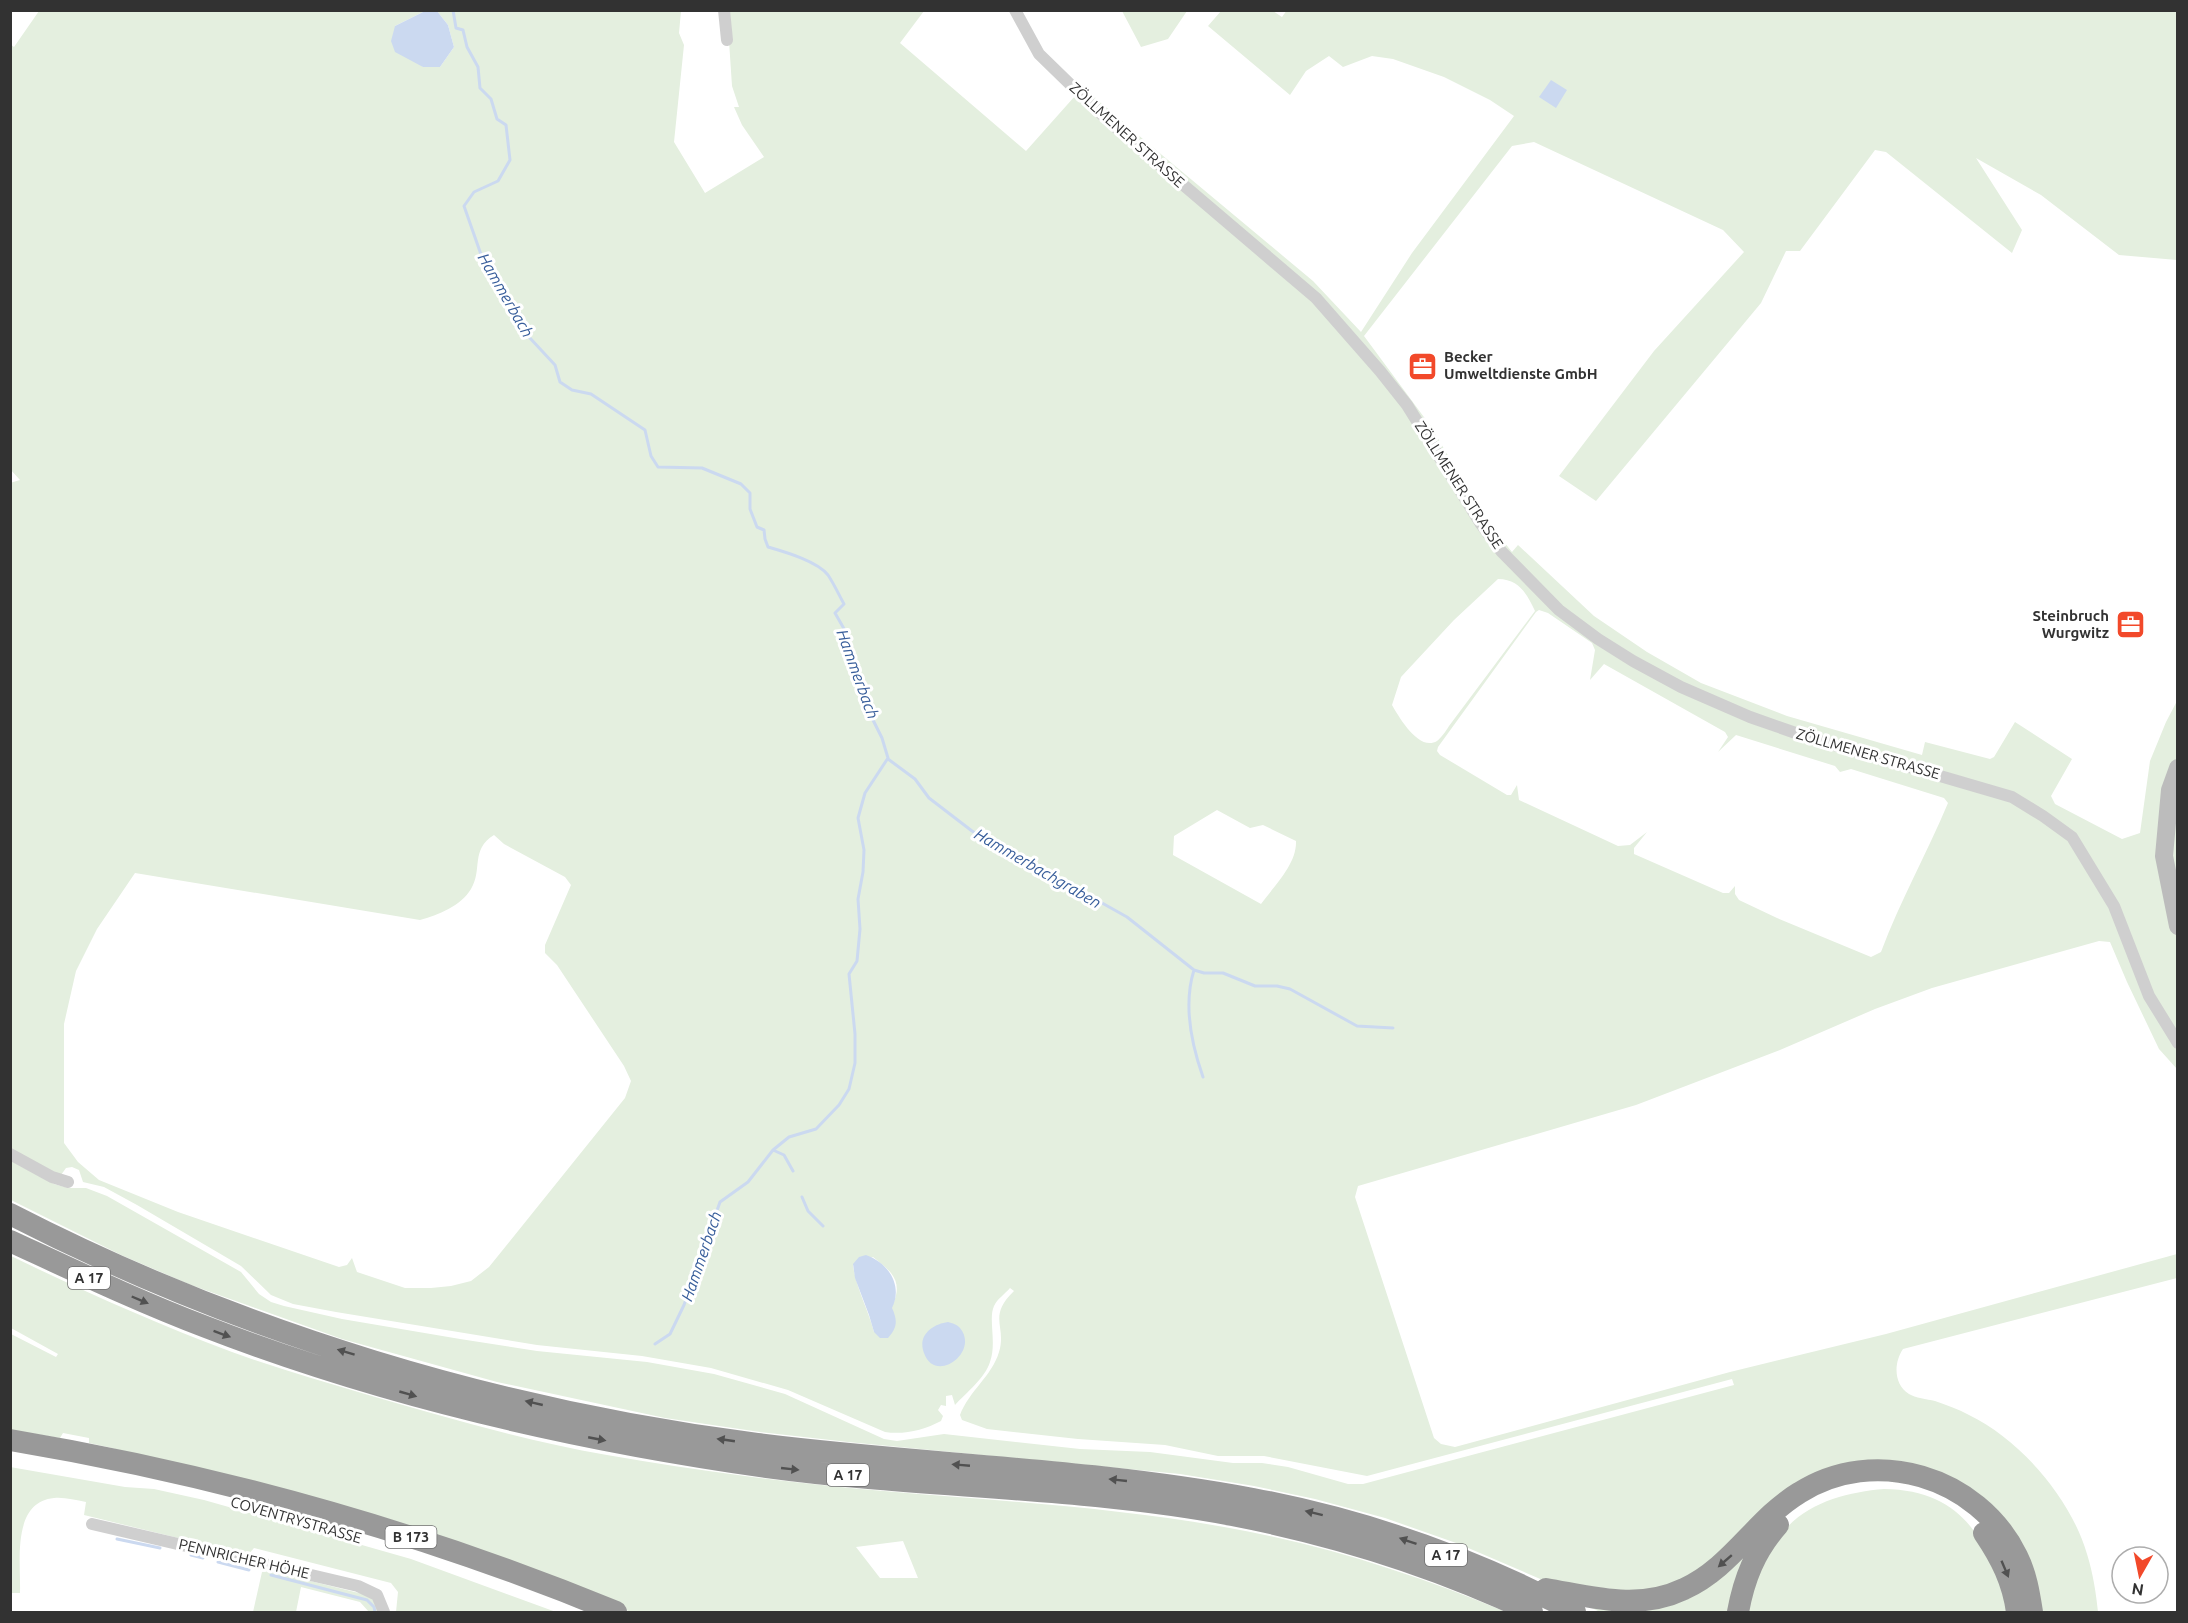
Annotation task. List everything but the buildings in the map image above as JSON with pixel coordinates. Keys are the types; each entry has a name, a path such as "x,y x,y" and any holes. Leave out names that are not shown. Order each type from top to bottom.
{"highway":[{"name":"A 17","path":"10,1214 114,1263 233,1312 337,1349 499,1396 649,1427 756,1444 1139,1482 1254,1499 1315,1513 1405,1539 1521,1585 1575,1612"},
{"name":"A 17","path":"10,1241 97,1282 227,1335 333,1372 488,1415 573,1435 773,1467 1093,1497 1228,1515 1287,1527 1384,1553 1469,1584 1532,1612"},
{"name":"B 173","path":"10,1440 128,1462 275,1496 410,1536 616,1612"},
{"name":"COVENTRYSTRASSE","path":"10,1454 174,1488 274,1512 407,1551 575,1612"},
{"path":"1521,1585 1617,1602 1640,1601 1668,1595 1698,1582 1714,1570 1782,1505 1799,1493 1831,1478 1852,1473 1892,1471 1909,1473 1943,1483 1960,1492 1995,1522 2017,1556 2025,1576 2032,1612"},
{"path":"1738,1612 1744,1585 1755,1556 1766,1540 1792,1512 1827,1493 1858,1485 1879,1483 1895,1483 1928,1491 1943,1497 1972,1516 1997,1551 2006,1570 2017,1612"}],"main road":[{"path":"2178,768 2170,790 2164,856 2178,926"}],"street":[{"path":"724,10 727,40"},
{"name":"ZÖLLMENER STRASSE","path":"1015,10 1039,54 1084,98 1316,298 1397,392 1423,428 1488,533 1510,561 1559,610 1598,639 1634,661 1681,687 1739,713 1800,735 2012,797 2043,816 2072,837 2114,906 2149,996 2178,1043"},
{"path":"10,1154 52,1177 68,1182"},
{"name":"PENNRICHER HÖHE","path":"92,1524 358,1586 377,1595 384,1612"}],"green space":[{"path":"1287,10 2177,11 2177,260 2119,255 2041,195 1976,158 2022,230 2012,253 1886,152 1875,150 1800,251 1786,251 1761,303 1596,501 1559,476 1654,351 1744,252 1723,230 1534,142 1512,146 1364,336 1432,428 1481,513 1512,552 1518,545 1594,616 1647,652 1701,683 1787,716 1922,755 1925,742 1990,759 1994,757 2015,722 2072,759 2051,796 2055,804 2122,839 2140,833 2150,761 2177,701 2177,1069 2159,1049 2110,942 2099,941 1932,988 1636,1105 1358,1186 1355,1197 1434,1438 1441,1444 1455,1447 1730,1372 1886,1334 2177,1254 2177,1278 1903,1349 1898,1360 1898,1379 1900,1385 1909,1394 1952,1407 1988,1426 2025,1455 2042,1473 2069,1513 2079,1533 2091,1568 2098,1612 2039,1612 1979,1501 1849,1469 1709,1568 1653,1594 1545,1581 1459,1544 1385,1518 1315,1499 1254,1486 1180,1474 760,1432 665,1418 497,1382 342,1339 191,1285 121,1255 11,1200 11,1161 54,1184 68,1188 86,1188 107,1196 241,1272 259,1294 271,1302 342,1319 460,1339 537,1351 647,1362 714,1374 785,1394 884,1439 897,1441 944,1434 1080,1449 1150,1452 1233,1463 1262,1463 1288,1467 1348,1484 1363,1484 1734,1385 1732,1379 1367,1476 1264,1456 1218,1456 1165,1445 1078,1439 987,1429 962,1420 960,1415 969,1398 996,1361 1001,1343 999,1315 1006,1300 1014,1291 1010,1288 999,1299 992,1311 992,1355 988,1368 980,1379 955,1405 952,1395 946,1396 946,1406 941,1405 938,1410 943,1416 941,1421 914,1431 885,1432 788,1390 711,1368 642,1356 537,1345 293,1304 271,1295 241,1266 137,1205 104,1187 83,1182 79,1170 72,1167 66,1168 61,1175 56,1177 11,1150 10,483 20,480 10,469 10,44 14,47 39,11 425,11 395,26 423,67 440,67 454,47 448,25 437,11 681,11 679,33 684,45 674,142 705,193 764,157 742,125 734,107 739,107 732,86 727,11 924,11 900,43 1026,151 1083,87 1313,281 1361,332 1412,253 1514,116 1490,100 1444,77 1393,59 1372,56 1343,67 1329,56 1306,71 1290,95 1208,26 1221,11 1273,11 1282,17","holes":["1498,579 1517,585 1525,593 1535,611 1442,736 1437,741 1423,742 1410,732 1392,705 1401,677 1454,620","1539,610 1548,613 1592,643 1595,650 1590,680 1604,664 1725,732 1728,737 1718,752 1736,735 1835,766 1840,772 1851,769 1944,798 1948,803 1881,952 1871,957 1739,900 1735,894 1735,886 1729,893 1723,893 1634,854 1634,848 1647,832 1630,845 1618,846 1519,800 1517,785 1511,795 1507,795 1440,755 1437,751 1438,747","1217,810 1250,828 1263,825 1296,841 1289,866 1261,904 1173,855 1174,836","494,835 504,844 565,877 571,885 545,945 545,953 557,965 624,1066 631,1081 625,1098 489,1267 471,1281 451,1286 405,1288 357,1272 352,1258 347,1265 339,1267 178,1212 99,1180 78,1162 64,1143 64,1024 76,971 97,929 135,873 420,920 448,909 467,895 474,882 482,847","873,1257 891,1273 895,1281 897,1288 893,1304 874,1332 853,1265"]},
{"path":"1122,11 1187,11 1168,39 1141,47"},
{"path":"11,1256 148,1319 248,1358 515,1436 607,1455 745,1476 1105,1510 1224,1527 1332,1551 1403,1573 1506,1612 631,1612 591,1596 112,1448 89,1443 89,1438 63,1433 60,1438 11,1430 11,1334 56,1357 58,1354 11,1328","holes":["903,1541 918,1578 880,1578 856,1547"]},
{"path":"10,1467 125,1487 154,1489 204,1500 411,1559 556,1612 396,1612 398,1592 391,1583 254,1548 248,1555 84,1515 86,1502 62,1498 40,1502 31,1510 21,1536 20,1593 11,1593"},
{"path":"1884,1489 1912,1492 1935,1499 1954,1510 1982,1543 2001,1587 2008,1612 1747,1612 1749,1596 1755,1580 1778,1538 1793,1522 1804,1513 1829,1500"},
{"path":"1765,1530 1734,1612 1600,1612 1586,1605 1642,1606"},
{"path":"270,1571 367,1595 375,1600 380,1612 369,1612 360,1602 301,1587 296,1612 253,1612 262,1572"}],"water":[{"path":"425,11 437,11 448,25 454,47 440,67 423,67 395,52 391,41 395,26"},
{"path":"1551,80 1567,90 1556,108 1539,97"},
{"path":"866,1255 887,1269 895,1284 895,1300 892,1308 896,1324 888,1338 880,1338 874,1332 855,1278 853,1264 859,1257"},
{"path":"948,1322 960,1328 965,1337 964,1347 954,1362 937,1366 930,1362 924,1353 923,1341 932,1328"}],"waterway":[{"name":"Hammerbach","path":"453,10 456,28 463,30 467,47 478,67 480,88 491,99 497,119 506,125 510,160 498,181 474,192 464,206 484,263 521,315 529,337 555,365 560,382 572,390 591,394 645,430 651,456 658,467 702,468 741,484 750,493 750,509 757,527 764,530 768,547 809,561 828,575 844,604 835,613 847,634 871,716 882,738 888,758 865,793 858,818 864,850 858,899 860,929 857,961 849,974 855,1034 855,1063 849,1089 839,1105 816,1129 789,1137 773,1150 748,1182 720,1202 684,1305 670,1334 655,1344"},
{"name":"Hammerbachgraben","path":"888,759 915,779 929,798 972,831 1048,877 1086,894 1127,917 1194,970 1204,973 1223,973 1255,986 1277,986 1290,989 1357,1026 1393,1028"},
{"name":"Hammerbachgraben","path":"1194,970 1189,997 1190,1024 1203,1077"},
{"path":"773,1150 784,1155 793,1171"},
{"path":"802,1197 808,1211 823,1226"},
{"path":"117,1539 160,1548"},
{"path":"191,1555 203,1558"},
{"path":"218,1562 249,1570"},
{"path":"271,1575 367,1600 374,1607 375,1612"}],"place":[{"name":"Becker Umweltdienste GmbH","path":"1423,366"},
{"name":"Steinbruch Wurgwitz","path":"2130,625"}]}
